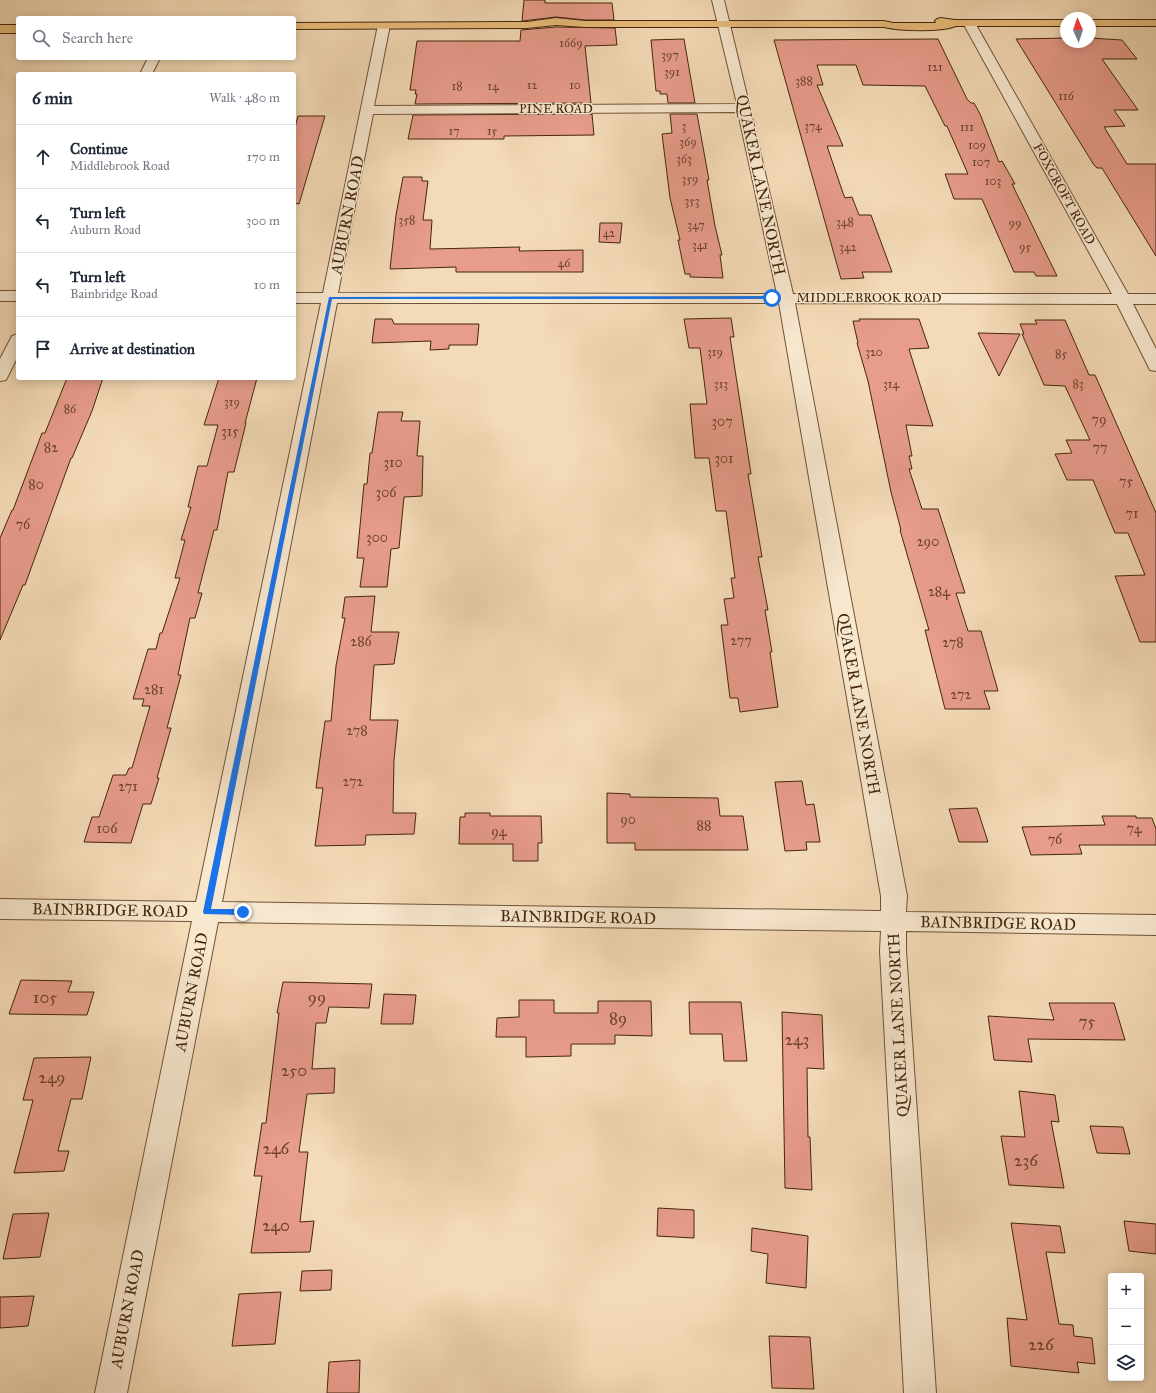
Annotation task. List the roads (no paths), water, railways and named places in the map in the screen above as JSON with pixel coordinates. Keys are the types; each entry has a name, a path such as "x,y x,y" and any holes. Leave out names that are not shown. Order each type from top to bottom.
{"main road":[{"path":"296,26 527,25 537,27 568,27 585,24 884,24 893,26 946,26 955,23 1060,23"},
{"path":"1096,23 1156,23"},
{"path":"0,24 16,24"},
{"path":"0,29 16,28"}],"street":[{"name":"QUAKER LANE NORTH","path":"718,0 725,24 786,298 894,896 893,951 920,1393"},
{"name":"FOXCROFT ROAD","path":"970,23 1122,298 1156,366"},
{"name":"AUBURN ROAD","path":"110,1393 384,25"},
{"path":"147,72 153,60"},
{"name":"PINE ROAD","path":"368,110 744,108"},
{"path":"0,296 16,296"},
{"name":"MIDDLEBROOK ROAD","path":"296,298 1156,298"},
{"path":"0,376 16,343"},
{"name":"BAINBRIDGE ROAD","path":"0,909 1156,925"}]}
